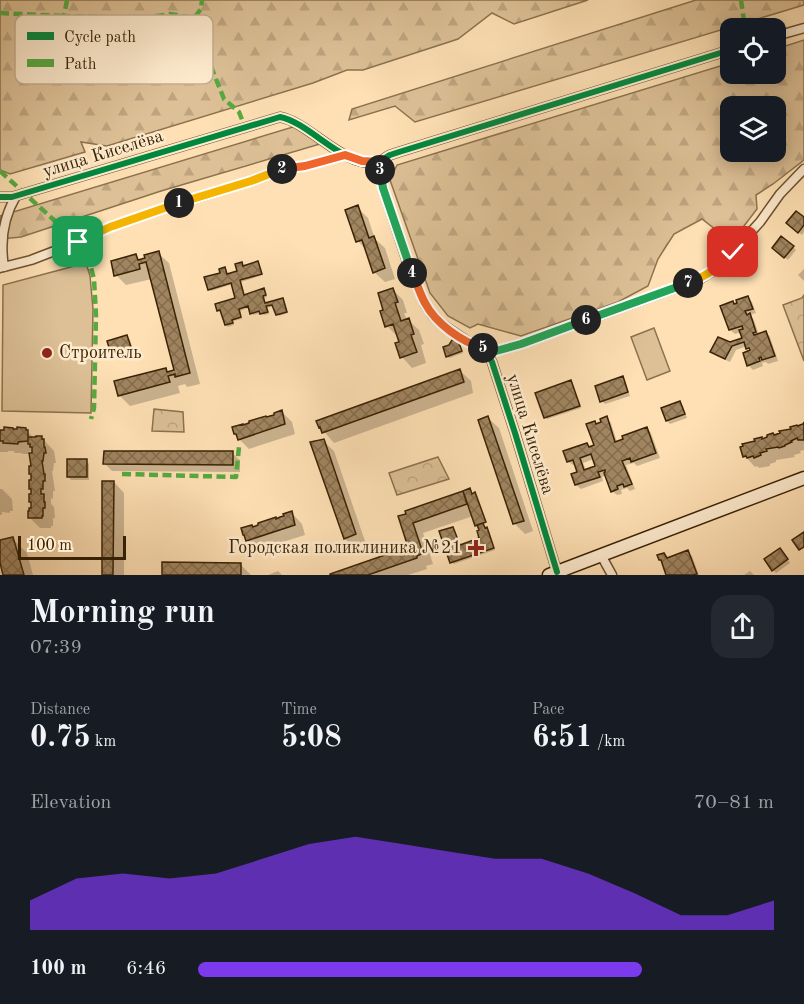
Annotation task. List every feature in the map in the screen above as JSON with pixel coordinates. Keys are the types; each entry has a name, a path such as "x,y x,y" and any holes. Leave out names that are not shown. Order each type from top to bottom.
{"street":[{"path":"786,33 804,28"},
{"path":"379,162 399,152 720,53"},
{"name":"улица Киселёва","path":"0,197 16,196 280,117 291,119 345,155 362,161 379,162 383,188 425,304 442,324 480,347 492,362 559,573"},
{"path":"16,196 4,225 2,268 31,260 110,227 279,170 305,166 345,155"},
{"path":"480,347 496,351 521,344 700,279 719,267 804,169"},
{"path":"559,573 804,478"},
{"path":"601,555 612,575"}],"green space":[{"path":"0,0 588,0 514,24 492,13 458,39 363,70 347,70 313,83 107,146 81,142 85,152 10,174 3,171 0,173"},
{"path":"696,0 804,0 804,5 761,18 720,18 720,30 415,122 395,106 349,120 352,109"},
{"path":"804,40 804,160 756,195 757,209 737,235 725,237 702,219 674,234 658,259 648,286 618,302 521,336 478,324 470,328 448,316 430,293 390,180 397,165 720,66 720,84 786,84 786,46"},
{"path":"296,126 320,144 161,191 21,237 0,239 0,216"},
{"name":"Строитель","path":"86,263 90,276 93,309 91,413 2,411 3,285"},
{"path":"804,295 804,361 783,305 802,298"},
{"path":"654,328 670,371 647,380 631,337"},
{"path":"154,409 183,412 184,432 152,431"},
{"path":"438,457 449,479 397,495 389,473"}],"building":[{"path":"358,205 369,238 374,236 385,268 373,273 362,240 356,242 345,210"},
{"path":"796,211 804,217 804,225 798,233 786,223"},
{"path":"781,236 794,246 784,258 772,248"},
{"path":"159,251 190,373 175,377 175,374 168,376 170,382 118,396 114,381 166,368 167,372 174,370 146,262 139,264 140,269 114,276 111,261 136,254 138,260 145,258 144,255"},
{"path":"258,261 262,274 240,280 244,295 264,288 265,303 283,298 287,312 276,315 272,305 266,306 268,312 260,314 259,311 250,314 248,306 239,309 241,317 225,325 220,310 217,311 215,304 235,298 231,283 208,290 204,277 220,273 219,269 225,267 227,274 237,271 235,264 242,262 243,266"},
{"path":"393,288 401,321 409,318 414,334 411,335 417,352 400,358 395,343 399,342 393,324 385,327 378,293"},
{"path":"748,296 753,309 745,311 747,315 750,313 756,332 753,333 754,335 766,331 775,356 762,360 761,357 760,361 747,366 743,353 750,350 746,349 744,342 732,346 725,359 710,352 718,337 730,342 742,338 739,330 743,329 742,326 729,330 720,306 733,301 734,304 737,303 736,300"},
{"path":"127,335 131,347 111,354 107,341"},
{"path":"457,338 462,351 446,357 443,347"},
{"path":"460,369 464,382 322,433 316,421"},
{"path":"623,376 628,392 600,402 595,386"},
{"path":"571,380 580,406 544,418 535,393"},
{"path":"680,401 685,414 666,421 661,408"},
{"path":"282,410 285,424 238,440 234,434 232,427 274,415"},
{"path":"488,416 524,521 513,524 478,420"},
{"path":"607,416 615,442 623,439 622,436 647,427 656,453 631,462 630,458 622,461 632,484 624,487 623,484 617,486 618,489 611,492 605,470 598,472 600,477 575,485 571,474 577,472 573,460 567,462 563,451 587,443 589,447 594,445 586,424 595,421 596,424 601,422 600,419","holes":["591,454 595,466 584,470 580,458"]},
{"path":"804,422 804,440 797,438 785,446 766,449 767,451 754,458 753,456 743,457 740,447 743,446 742,444 762,437 762,439 773,433 774,435 780,433 779,431 791,429 790,427"},
{"path":"4,427 26,428 28,441 18,442 18,444 3,443 0,441 0,430 4,430"},
{"path":"42,436 44,439 46,453 42,461 45,481 41,489 41,494 44,494 45,508 43,508 42,518 28,518 28,511 31,508 29,453 32,453 32,447 28,444 28,437"},
{"path":"324,439 356,534 344,539 310,442"},
{"path":"104,451 233,451 233,465 103,464"},
{"path":"67,459 87,459 87,477 67,477"},
{"path":"102,481 114,481 113,575 102,575"},
{"path":"470,488 472,494 475,492 486,522 475,526 463,491"},
{"path":"463,491 467,504 413,523 423,553 417,558 368,575 330,575 408,547 398,516 406,514 405,511"},
{"path":"292,511 295,525 246,541 241,528 252,525 253,527 258,523 276,517 276,519"},
{"path":"483,523 485,528 487,527 494,548 450,563 439,531 453,527 460,545 479,538 477,525"},
{"path":"804,532 804,547 799,550 792,540"},
{"path":"13,537 24,575 3,575 0,563 0,540"},
{"path":"780,548 788,559 772,571 764,559"},
{"path":"688,550 697,574 666,575 657,555 664,553 667,558"},
{"path":"162,562 241,563 241,575 162,575"}],"marked path":[{"path":"64,15 67,0"},
{"path":"196,15 201,9 202,0"},
{"path":"741,0 744,18"},
{"path":"0,13 43,15"},
{"path":"164,15 176,15"},
{"path":"213,72 224,99 239,112 245,127"},
{"path":"0,171 78,242 90,264 94,279 96,315 94,408 91,419"},
{"path":"122,474 236,477 239,447"}],"cycle path":[{"path":"0,197 12,197 280,117 292,121 353,159 378,162 399,152 720,53"},
{"path":"379,162 383,188 407,261 425,304 442,324 480,347 492,362 557,572"}],"place":[{"name":"Строитель","path":"47,353"},
{"name":"Городская поликлиника №21","path":"476,548"}],"route":[{"path":"78,242 110,227 279,170 305,166 345,155 362,161 379,162 383,188 425,304 434,316 454,333 470,343 496,351 700,279 719,267 733,252"}]}
